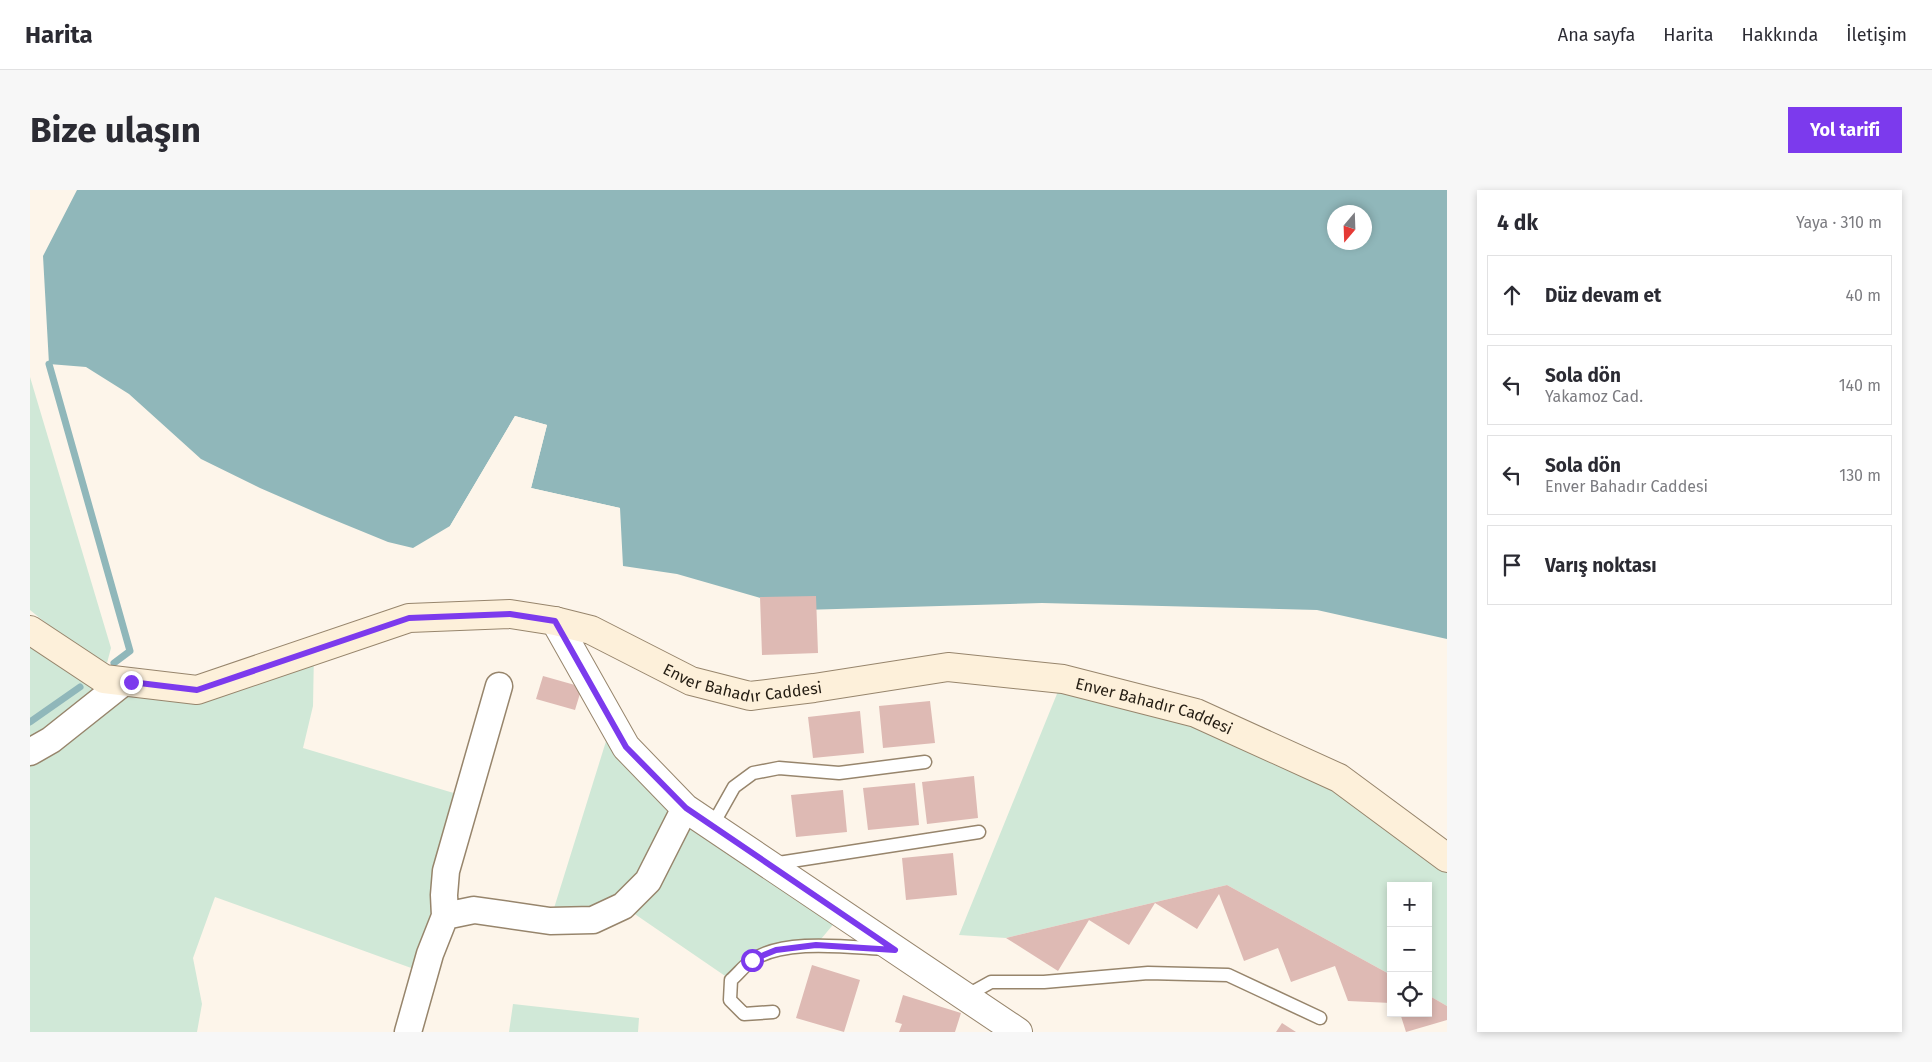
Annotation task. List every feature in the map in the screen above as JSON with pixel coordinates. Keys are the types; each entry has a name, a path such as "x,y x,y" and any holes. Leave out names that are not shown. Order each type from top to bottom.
{"main road":[{"name":"Enver Bahadır Caddesi","path":"30,630 117,681 197,690 409,618 510,614 555,621 591,630 691,681 750,696 948,667 1063,678 1196,713 1339,778 1447,858"}],"street":[{"path":"555,621 626,747 686,808 1014,1031"},
{"path":"30,752 51,740 117,681"},
{"path":"408,1032 430,954 445,916 446,871 499,686"},
{"path":"445,916 474,910 550,921 593,920 623,906 648,881 686,808"}],"lane":[{"path":"712,826 734,787 753,773 779,768 839,773 925,762"},
{"path":"769,864 979,832"},
{"path":"773,1012 744,1014 730,1000 731,980 752,960 776,950 816,945 895,950"},
{"path":"964,997 991,982 1044,982 1148,973 1228,976 1320,1018"}],"green space":[{"path":"30,377 111,648 107,663 63,637 30,610"},
{"path":"30,630 104,679 197,690 314,651 313,706 303,748 467,797 425,973 215,897 193,958 202,1004 197,1032 30,1032"},
{"path":"1063,679 1339,778 1447,858 1447,1006 1432,997 1432,882 1387,882 1387,973 1227,885 1006,938 959,935"},
{"path":"612,722 626,747 842,914 816,945 776,950 731,980 623,906 550,921"},
{"path":"513,1004 639,1018 638,1032 509,1032"}],"water":[{"path":"77,190 1447,190 1447,639 1317,610 1042,603 802,610 677,574 623,566 620,508 531,488 547,425 515,416 450,526 413,548 388,542 322,515 260,488 201,459 129,394 86,367 49,364 43,256"}],"pier":[{"path":"515,416 547,425 531,488 620,508 618,513 617,510 529,489 544,427 516,419 449,529"}],"building":[{"path":"816,596 818,653 762,655 760,597"},
{"path":"543,676 582,687 575,710 536,699"},
{"path":"930,701 935,743 883,748 879,706"},
{"path":"860,711 864,753 813,758 808,717"},
{"path":"974,776 978,818 927,824 922,782"},
{"path":"915,783 919,825 868,830 863,788"},
{"path":"843,790 847,832 796,837 791,795"},
{"path":"953,853 957,895 906,900 902,858"},
{"path":"1227,885 1387,973 1387,1003 1348,1001 1335,966 1291,982 1278,948 1244,961 1219,894 1197,929 1155,903 1129,945 1089,920 1058,971 1006,938"},
{"path":"812,965 860,980 844,1032 796,1018"},
{"path":"903,995 961,1013 955,1032 899,1032 902,1024 895,1022"},
{"path":"1432,997 1447,1006 1447,1020 1406,1032 1401,1017 1432,1017"},
{"path":"1282,1023 1296,1032 1276,1032"}],"waterway":[{"path":"49,364 130,651 114,663"},
{"path":"30,722 80,687"}],"route":[{"path":"131,682 197,690 409,618 510,614 555,621 626,747 686,808 895,950 816,945 776,950 752,960"}]}
